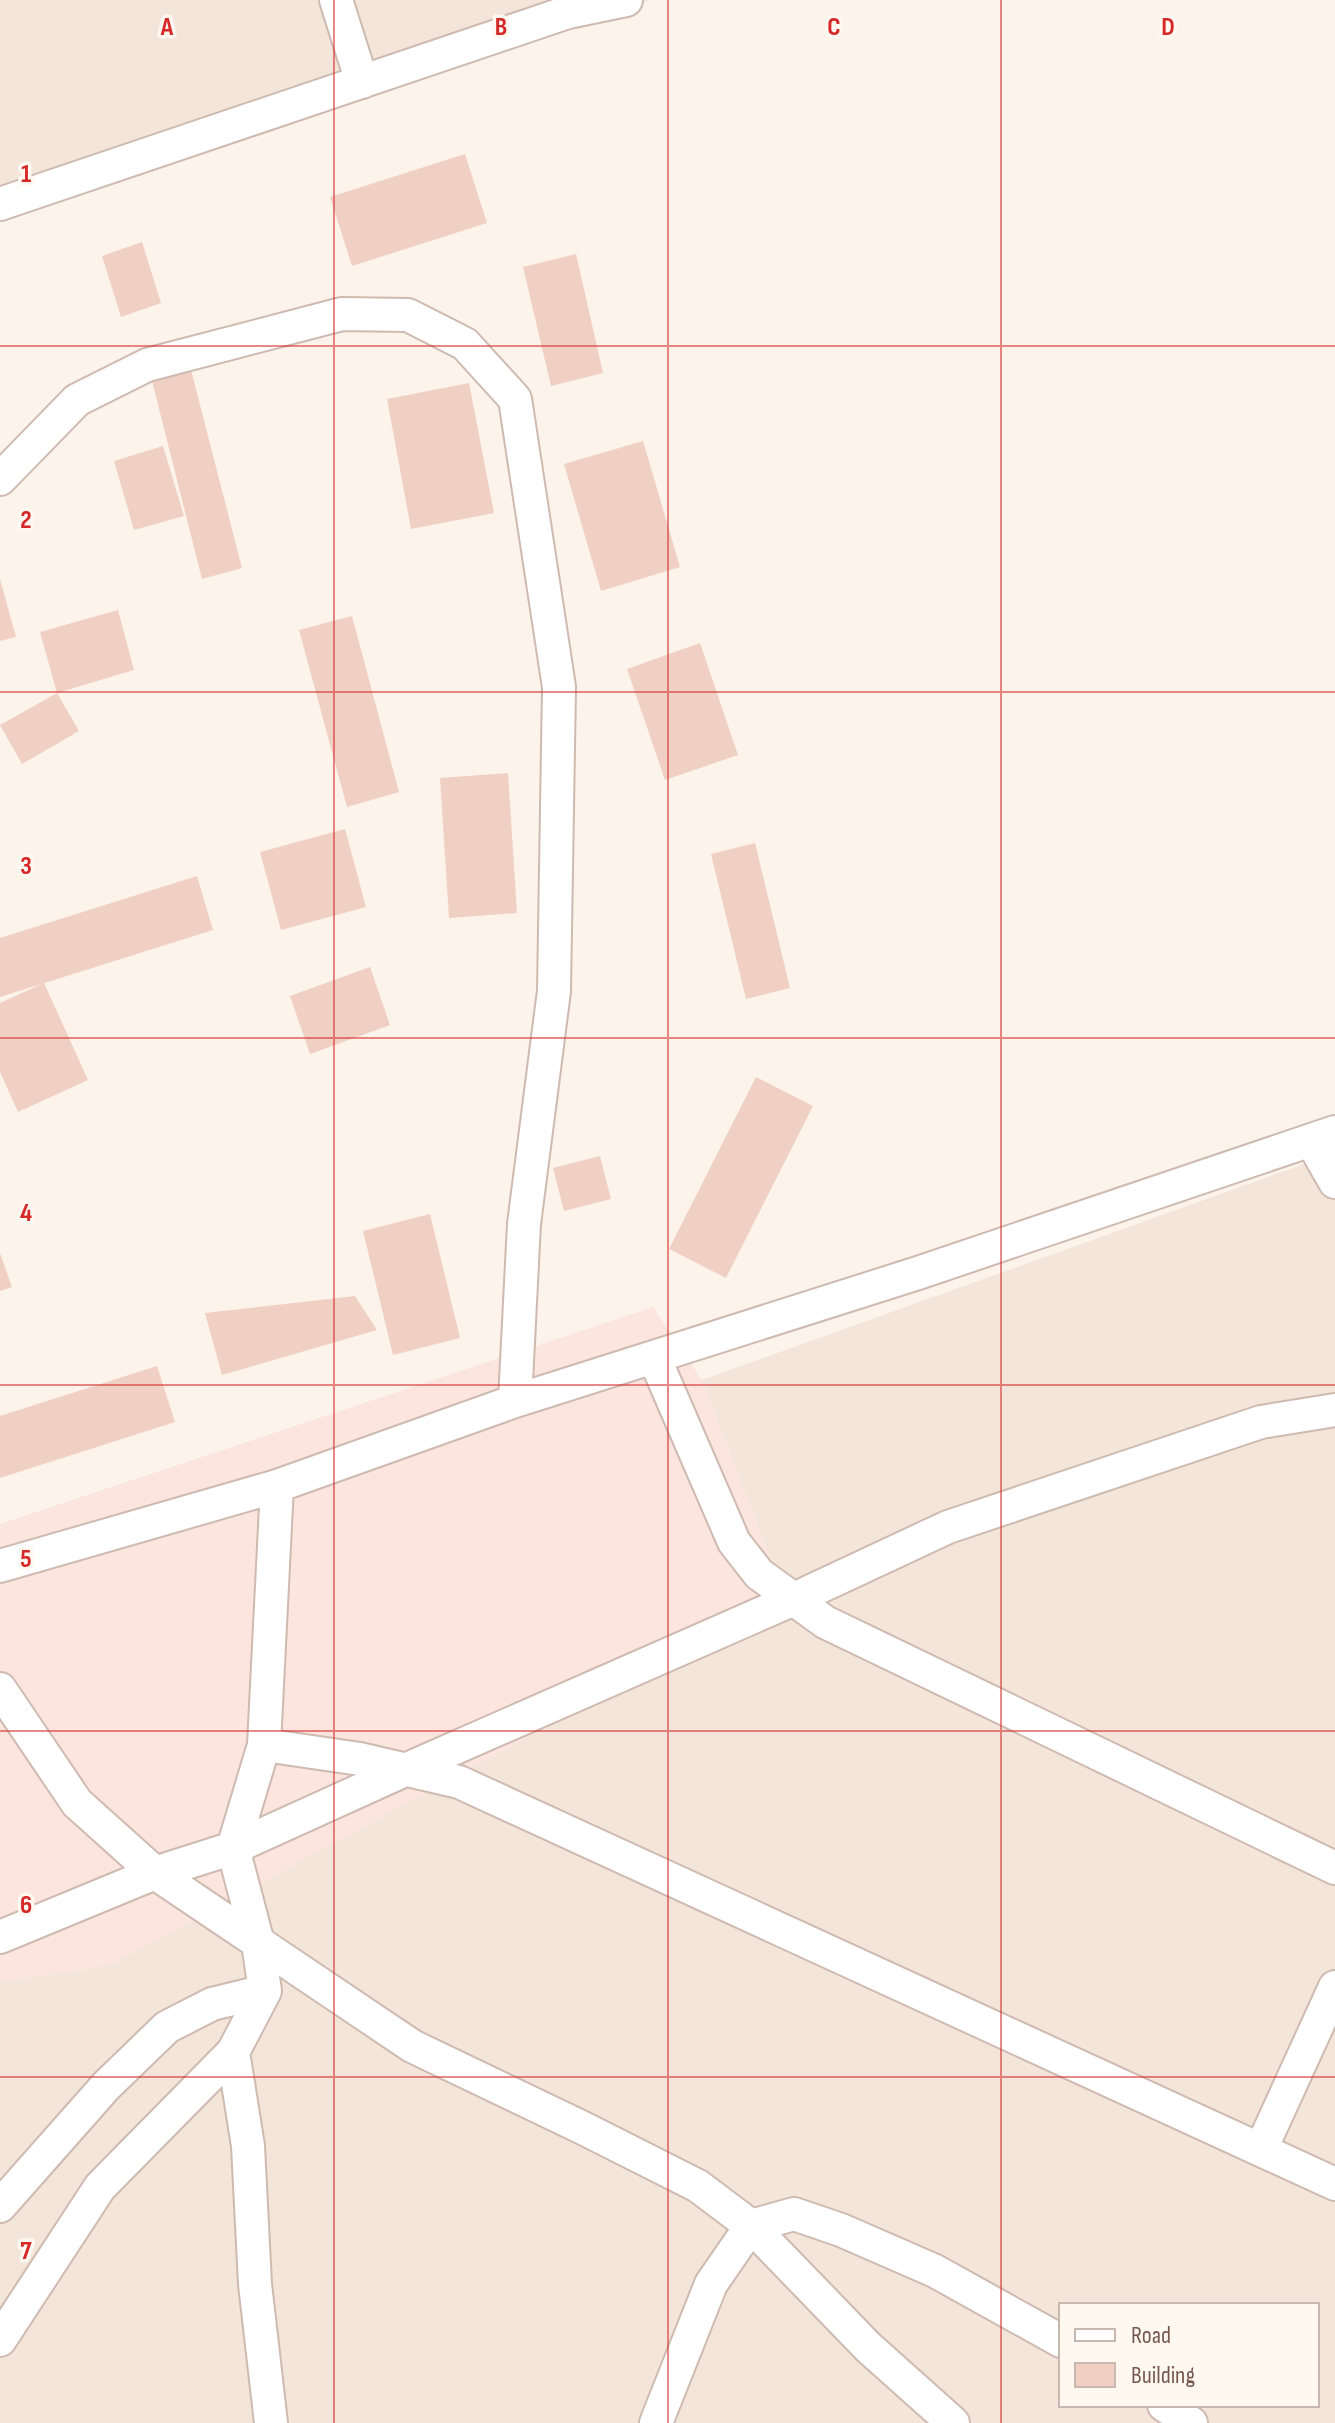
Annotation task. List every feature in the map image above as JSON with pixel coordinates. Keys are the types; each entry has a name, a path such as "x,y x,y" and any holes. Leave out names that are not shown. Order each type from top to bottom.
{"street":[{"path":"336,0 362,82"},
{"path":"0,204 362,82 568,6 626,0"},
{"path":"0,479 77,400 147,365 342,314 408,315 465,344 515,399 559,687 554,991 524,1224 515,1401"},
{"path":"0,1566 277,1486 515,1401 918,1273 1323,1136 1335,1182"},
{"path":"654,1357 734,1542 759,1574 825,1622 1335,1868"},
{"path":"0,1937 155,1873 233,1848 794,1599 948,1527 1261,1422 1335,1410"},
{"path":"0,2340 100,2187 233,2052 265,1991 258,1943 233,1848 264,1745 277,1486"},
{"path":"0,1689 77,1803 155,1873 412,2046 698,2186 751,2226 868,2347 953,2423"},
{"path":"264,1745 360,1759 459,1782 1335,2184"},
{"path":"1261,2149 1335,1987"},
{"path":"0,2206 106,2086 167,2027 212,2004 265,1991"},
{"path":"233,2052 248,2146 255,2284 271,2423"},
{"path":"656,2423 711,2284 751,2226 794,2214 841,2230 935,2271 1059,2340"},
{"path":"1167,2407 1191,2423"}],"shaded area":[{"path":"0,0 650,0 0,215"},
{"path":"1335,1153 1335,2423 0,2423 0,1982 111,1965 781,1586 702,1380"},
{"path":"653,1307 702,1380 781,1586 773,1604 111,1965 0,1982 0,1524"}],"building":[{"path":"465,154 487,223 352,266 330,197"},
{"path":"142,242 161,303 121,317 102,256"},
{"path":"576,254 603,373 551,386 523,267"},
{"path":"190,366 242,568 202,579 151,377"},
{"path":"469,383 494,513 411,529 387,399"},
{"path":"643,441 680,567 601,591 564,464"},
{"path":"163,446 184,516 134,530 114,461"},
{"path":"0,579 16,637 0,641"},
{"path":"118,610 134,670 57,693 40,632"},
{"path":"352,616 399,792 347,807 299,630"},
{"path":"700,643 738,755 665,780 627,669"},
{"path":"57,693 79,731 22,764 0,725"},
{"path":"508,773 517,913 449,918 440,778"},
{"path":"345,829 366,907 281,930 260,852"},
{"path":"755,843 790,988 746,999 711,854"},
{"path":"197,876 213,930 0,997 0,938"},
{"path":"370,967 390,1025 310,1054 290,996"},
{"path":"44,983 88,1080 18,1112 0,1072 0,1003"},
{"path":"756,1077 813,1106 726,1278 669,1249"},
{"path":"600,1156 611,1199 564,1211 553,1168"},
{"path":"430,1214 460,1338 393,1355 363,1231"},
{"path":"0,1253 12,1287 0,1291"},
{"path":"355,1296 377,1330 222,1375 205,1313"},
{"path":"157,1366 175,1422 0,1478 0,1416"}]}
